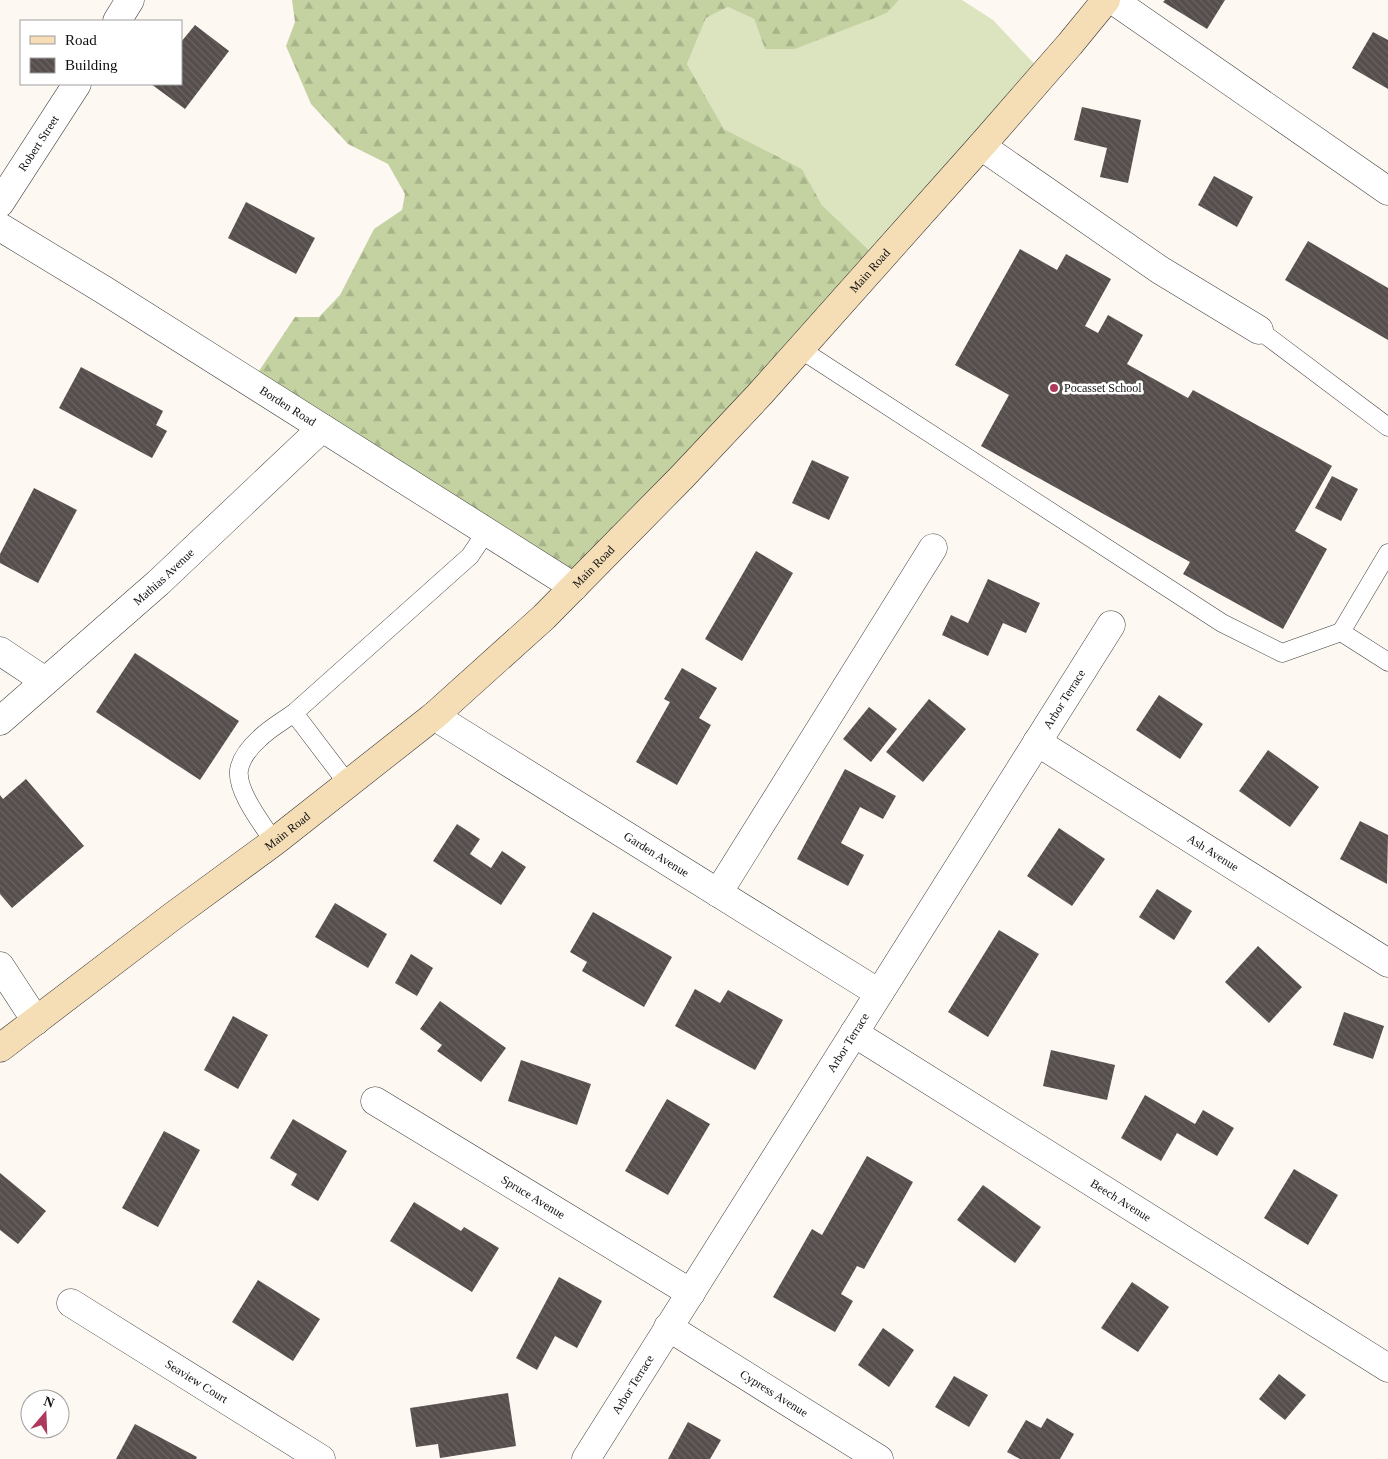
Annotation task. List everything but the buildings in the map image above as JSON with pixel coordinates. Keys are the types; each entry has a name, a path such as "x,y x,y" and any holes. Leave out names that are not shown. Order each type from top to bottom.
{"main road":[{"name":"Main Road","path":"0,1048 173,916 274,842 434,716 544,617 687,471 800,349 981,146 1106,0"}],"street":[{"path":"118,20 130,0"},
{"path":"1113,0 1388,191"},
{"name":"Robert Street","path":"0,203 76,85"},
{"path":"981,146 1160,270 1259,330"},
{"name":"Borden Road","path":"0,227 574,587"},
{"name":"Mathias Avenue","path":"0,721 158,584 322,428"},
{"path":"718,893 933,548"},
{"name":"Arbor Terrace","path":"586,1459 1111,624"},
{"path":"0,651 45,681"},
{"name":"Garden Avenue","path":"434,716 879,993"},
{"name":"Ash Avenue","path":"1037,742 1388,963"},
{"path":"0,966 36,1021"},
{"name":"Beech Avenue","path":"854,1034 1388,1368"},
{"name":"Spruce Avenue","path":"375,1101 691,1293"},
{"name":"Seaview Court","path":"71,1303 321,1459"},
{"name":"Cypress Avenue","path":"668,1328 879,1459"}],"lane":[{"path":"1259,330 1388,427"},
{"path":"800,349 1222,623 1282,653 1341,632 1388,553"},
{"path":"274,842 248,801 241,783 239,770 245,755 260,738 294,713 470,556 486,532"},
{"path":"1341,632 1388,662"},
{"path":"294,713 348,784"}],"green space":[{"path":"292,0 899,0 887,13 795,49 765,49 754,19 728,7 706,18 687,64 724,129 802,169 822,205 876,257 582,577 257,374 295,317 319,317 340,295 374,229 402,210 405,194 388,164 348,144 311,104 286,46 295,22"},
{"path":"899,0 962,0 993,20 1042,72 876,257 822,205 802,169 724,129 687,64 706,18 728,7 754,19 765,49 887,13"}],"place":[{"name":"Pocasset School","path":"1054,388"}]}
